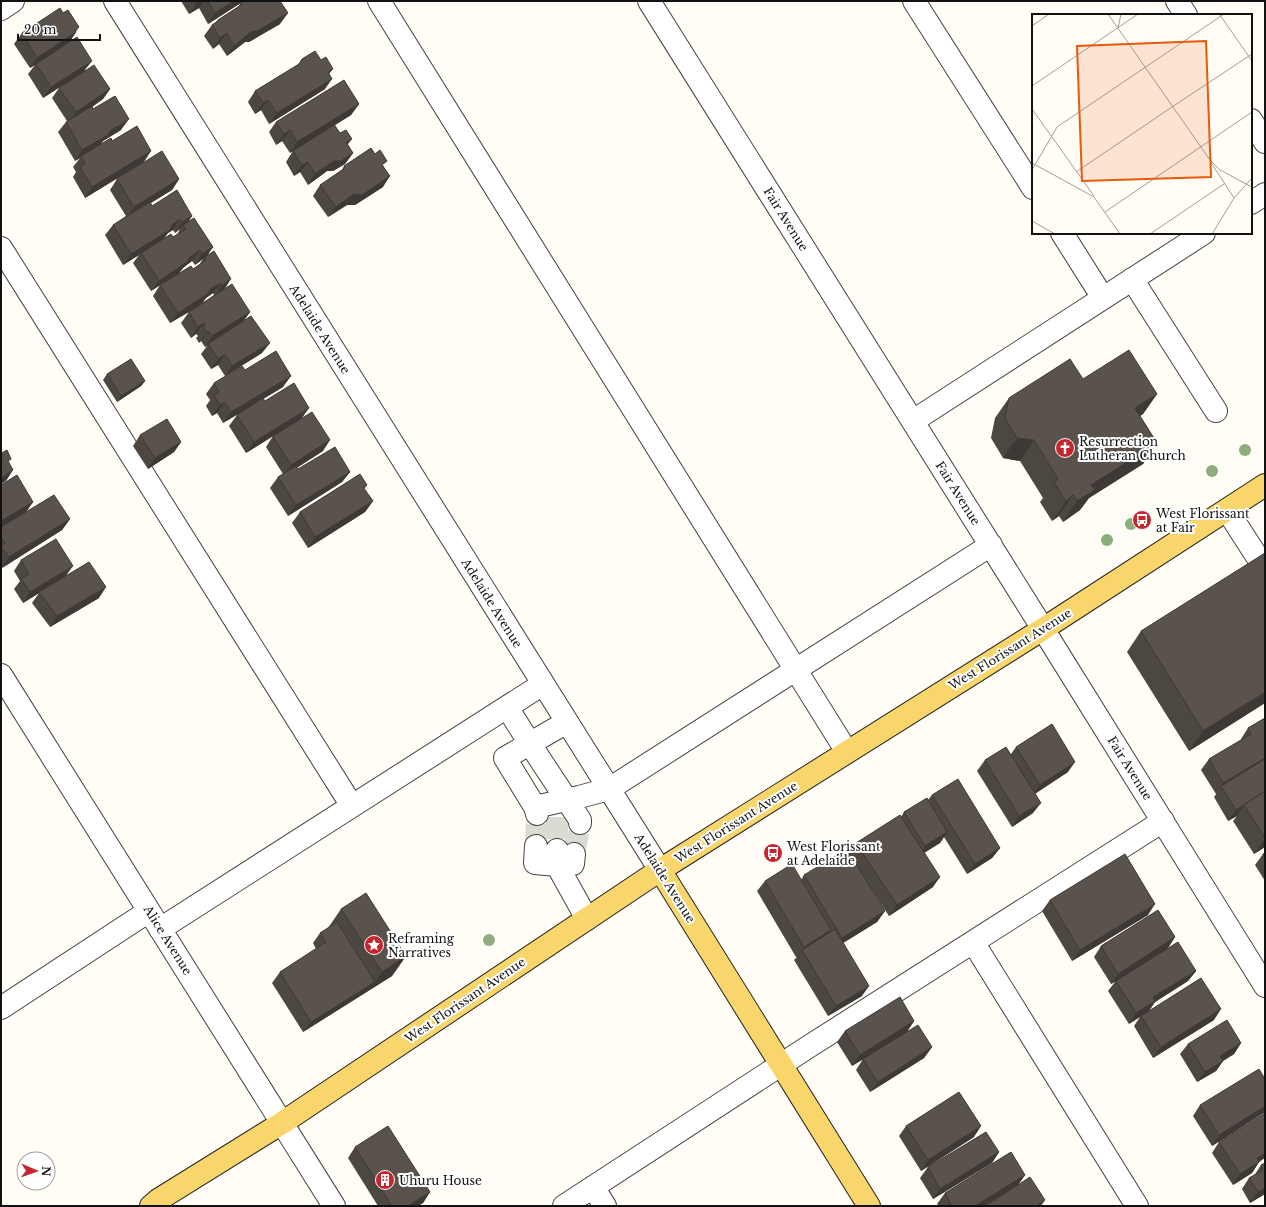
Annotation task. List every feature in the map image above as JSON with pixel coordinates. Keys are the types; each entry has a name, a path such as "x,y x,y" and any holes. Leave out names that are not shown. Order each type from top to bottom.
{"main road":[{"name":"West Florissant Avenue","path":"150,1204 282,1123 660,870 1043,629 1265,485"},
{"name":"Adelaide Avenue","path":"660,870 869,1206"}],"street":[{"path":"1,9 13,1"},
{"name":"Adelaide Avenue","path":"115,1 660,870"},
{"path":"379,1 847,752"},
{"name":"Fair Avenue","path":"649,1 991,545 1265,986"},
{"path":"914,1 1032,186"},
{"path":"1177,1 1185,14"},
{"path":"1252,122 1265,142"},
{"path":"1252,202 1265,194"},
{"path":"1063,234 1103,298"},
{"path":"913,421 1202,234"},
{"path":"1,248 352,806"},
{"path":"1132,279 1216,411"},
{"path":"1227,510 1265,569"},
{"path":"550,808 609,788 991,545"},
{"name":"Alice Avenue","path":"1,675 334,1206"},
{"path":"1,1008 352,806 543,684"},
{"path":"507,707 530,744 550,808"},
{"path":"567,722 505,758 550,808 580,820 580,823"},
{"path":"564,1206 781,1065 1163,821"},
{"path":"536,846 535,862 563,856 587,919"},
{"path":"973,942 1137,1206"},
{"path":"593,1187 605,1206"}],"building":[{"path":"208,1 234,1 215,13"},
{"path":"245,1 280,1 288,13 257,31 252,31 234,46 227,33 220,38 212,25"},
{"path":"60,8 63,13 68,10 79,27 75,30 76,32 37,58 22,33"},
{"path":"77,37 92,61 51,87 36,64"},
{"path":"315,51 321,60 326,57 333,69 328,72 332,79 277,113 268,100 263,103 255,91 299,64 302,59"},
{"path":"94,65 110,89 76,112 59,88"},
{"path":"344,80 359,104 297,142 290,130 284,134 276,122"},
{"path":"115,96 129,119 110,131 108,135 82,150 66,122 92,106 93,109"},
{"path":"334,125 340,133 346,130 352,139 346,142 353,153 341,161 334,161 315,174 308,162 302,165 293,151"},
{"path":"137,126 151,151 92,187 80,167 85,163 81,156 111,138 112,141"},
{"path":"371,148 375,154 380,150 387,161 382,165 390,176 362,195 354,194 336,207 320,185 345,168 344,166"},
{"path":"162,151 179,179 134,207 117,179"},
{"path":"177,190 192,216 182,222 180,219 172,225 170,230 131,254 113,225 150,202 152,206"},
{"path":"194,218 213,247 202,254 200,250 190,257 187,262 159,281 141,253 171,234 173,237 186,229 183,225"},
{"path":"214,251 231,279 222,285 221,283 210,289 209,293 178,313 160,285 191,266 193,269 206,260 205,257"},
{"path":"232,284 250,312 212,336 204,328 204,323 198,327 189,312"},
{"path":"251,316 270,343 232,366 225,354 218,359 208,344"},
{"name":"Resurrection Lutheran Church","path":"1129,350 1157,394 1135,408 1157,443 1091,485 1095,490 1077,501 1073,495 1066,501 1054,482 1058,479 1034,440 1017,438 1005,418 1009,398 1070,359 1083,379"},
{"path":"276,351 291,376 231,412 225,402 220,405 214,395 219,392 214,383 242,366 245,370"},
{"path":"131,359 145,381 121,396 107,374"},
{"path":"294,383 309,408 254,442 237,415 263,398 265,401"},
{"path":"312,412 330,440 291,465 273,436"},
{"path":"167,419 181,442 155,458 140,435"},
{"path":"335,447 350,472 296,505 278,477 296,466 298,469"},
{"path":"7,450 11,459 8,461 13,470 1,478 1,451 2,453"},
{"path":"360,474 367,485 363,487 373,501 315,537 300,512"},
{"path":"17,475 33,502 1,521 1,485"},
{"path":"54,495 70,519 9,557 1,546 5,543 1,537 1,527"},
{"path":"56,539 73,566 30,592 21,579 29,574 21,560"},
{"path":"1265,553 1265,692 1203,731 1141,631"},
{"path":"89,562 106,587 57,616 39,592"},
{"path":"1265,718 1265,758 1223,783 1209,759 1251,734 1248,728"},
{"path":"1052,724 1075,762 1040,785 1016,747"},
{"path":"1006,747 1041,803 1019,816 985,760"},
{"path":"1265,759 1265,791 1236,810 1221,786"},
{"path":"958,779 1000,848 975,864 932,795"},
{"path":"1265,791 1265,838 1244,805"},
{"path":"927,798 947,832 925,846 904,812"},
{"path":"900,815 940,877 897,905 856,843"},
{"path":"847,849 885,911 842,938 804,875"},
{"path":"1125,854 1155,904 1080,950 1050,900"},
{"path":"792,864 831,930 804,947 765,881"},
{"path":"366,893 406,956 382,972 341,909"},
{"path":"1158,910 1175,937 1118,974 1101,946"},
{"path":"337,922 375,982 311,1022 280,972 326,942 320,933"},
{"path":"835,929 869,986 836,1006 802,950"},
{"path":"1178,942 1196,971 1153,997 1155,1001 1136,1013 1116,981"},
{"path":"1201,978 1221,1009 1161,1047 1141,1016"},
{"path":"900,997 914,1021 860,1055 845,1031"},
{"path":"1227,1020 1241,1043 1220,1056 1223,1061 1205,1072 1188,1044"},
{"path":"918,1025 932,1047 878,1082 863,1059"},
{"path":"1259,1069 1265,1079 1265,1106 1219,1135 1200,1105"},
{"path":"959,1092 981,1126 928,1160 906,1126"},
{"path":"1265,1113 1265,1153 1257,1158 1259,1162 1240,1174 1219,1142"},
{"name":"Uhuru House","path":"388,1126 430,1192 408,1206 392,1206 355,1147"},
{"path":"986,1132 999,1152 940,1189 928,1167"},
{"path":"1011,1152 1025,1175 975,1206 952,1206 945,1193"},
{"path":"1265,1163 1265,1188 1258,1192 1249,1178 1263,1170 1261,1165"},
{"path":"1030,1177 1045,1200 1036,1206 986,1206"}],"tunnel":[{"path":"536,846 537,814"},
{"path":"557,817 557,850"},
{"path":"574,854 580,823"}],"place":[{"name":"Resurrection Lutheran Church","path":"1065,448"},
{"name":"West Florissant at Fair","path":"1142,520"},
{"name":"West Florissant at Adelaide","path":"773,853"},
{"name":"Reframing Narratives","path":"374,945"},
{"name":"Uhuru House","path":"385,1180"}]}
